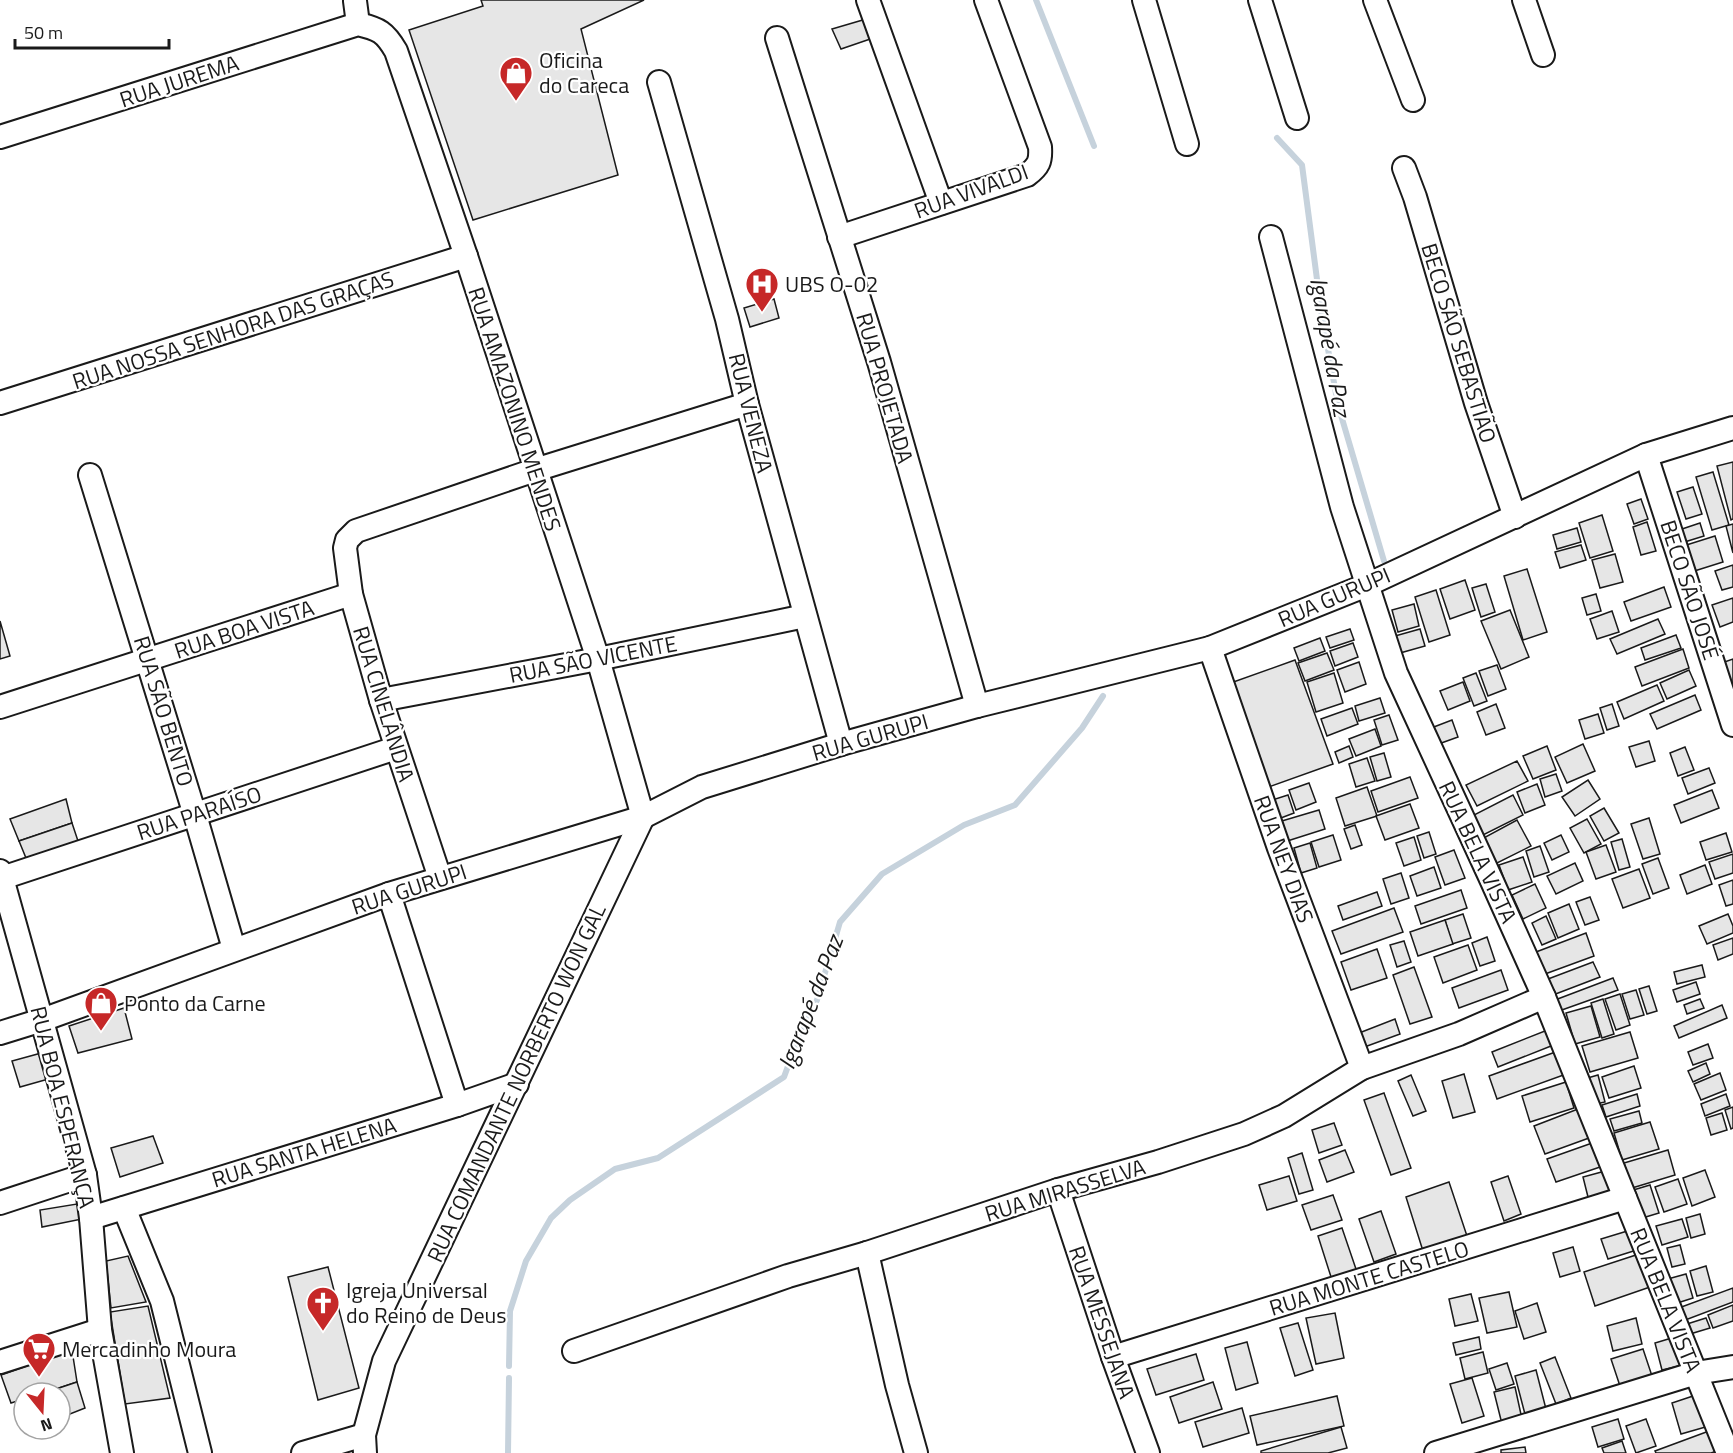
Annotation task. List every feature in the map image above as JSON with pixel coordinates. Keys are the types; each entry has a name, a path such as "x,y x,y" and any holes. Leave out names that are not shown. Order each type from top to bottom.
{"street":[{"path":"868,0 941,203"},
{"name":"RUA VIVALDI","path":"839,237 1027,175 1038,167 1041,158 1040,147 986,0"},
{"path":"1144,0 1187,144"},
{"path":"1260,0 1297,118"},
{"path":"1375,0 1413,100"},
{"path":"1524,0 1543,55"},
{"path":"355,1 358,24"},
{"name":"RUA JUREMA","path":"0,137 358,24"},
{"name":"RUA AMAZONINO MENDES","path":"358,24 377,28 388,38 396,51 466,256 598,660 643,817"},
{"name":"RUA PROJETADA","path":"777,38 879,362 977,706"},
{"name":"RUA VENEZA","path":"660,82 727,320 747,404 841,744"},
{"name":"BECO SÃO SEBASTIÃO","path":"1404,168 1415,197 1476,403 1515,517"},
{"name":"RUA BELA VISTA","path":"1271,237 1342,507 1396,673 1544,997 1728,1453"},
{"name":"RUA NOSSA SENHORA DAS GRAÇAS","path":"0,403 466,256"},
{"path":"535,470 747,404"},
{"name":"RUA GURUPI","path":"0,1033 42,1020 389,894 643,817 702,787 841,744 977,706 1210,648 1367,585 1646,455 1733,429"},
{"name":"BECO SÃO JOSÉ","path":"1646,455 1733,725"},
{"name":"RUA CINELÂNDIA","path":"440,878 381,700 351,594 345,548 348,540 356,531 535,470"},
{"name":"RUA SÃO BENTO","path":"90,475 234,949"},
{"name":"RUA BOA VISTA","path":"0,707 351,594"},
{"name":"RUA SÃO VICENTE","path":"381,700 598,660 805,616"},
{"name":"RUA NEY DIAS","path":"1210,648 1279,848 1362,1068"},
{"name":"RUA PARAÍSO","path":"1,874 195,815 396,748"},
{"name":"RUA COMANDANTE NORBERTO WON GAL","path":"365,1444 384,1361 643,817"},
{"name":"RUA BOA ESPERANÇA","path":"1,874 85,1175 91,1218 100,1330 122,1453"},
{"path":"389,894 457,1105"},
{"name":"RUA MIRASSELVA","path":"574,1352 788,1276 867,1253 1058,1190 1158,1162 1244,1134 1284,1116 1362,1068 1450,1038 1544,997"},
{"name":"RUA SANTA HELENA","path":"91,1218 457,1105 517,1084"},
{"path":"0,1203 85,1175"},
{"name":"RUA MESSEJANA","path":"1058,1190 1113,1357 1148,1453"},
{"name":"RUA MONTE CASTELO","path":"1113,1357 1625,1198"},
{"path":"124,1208 162,1301 200,1453"},
{"path":"867,1253 897,1385 916,1453"},
{"path":"0,1362 100,1330"},
{"path":"1436,1453 1696,1373 1733,1367"},
{"path":"303,1453 365,1444"}],"building":[{"name":"Oficina do Careca","path":"481,0 644,0 581,29 618,175 473,220 409,30 483,6"},
{"path":"873,17 879,36 841,49 832,29"},
{"name":"UBS O-02","path":"774,299 779,318 750,327 744,308"},
{"path":"1733,462 1733,519 1731,520 1717,466"},
{"path":"1713,472 1729,525 1712,530 1696,477"},
{"path":"1693,487 1702,514 1686,519 1677,492"},
{"path":"1641,499 1648,519 1634,524 1627,504"},
{"path":"1602,515 1613,551 1590,558 1579,523"},
{"path":"1647,522 1656,551 1641,555 1633,527"},
{"path":"1700,523 1704,536 1678,544 1673,532"},
{"path":"1733,524 1733,553 1726,526"},
{"path":"1577,528 1581,542 1557,549 1553,535"},
{"path":"1715,536 1723,562 1688,573 1680,547"},
{"path":"1581,545 1586,560 1560,568 1555,552"},
{"path":"1615,554 1623,582 1600,588 1592,560"},
{"path":"1733,565 1733,587 1722,590 1715,571"},
{"path":"1527,569 1547,632 1523,640 1504,576"},
{"path":"1465,580 1475,610 1450,619 1440,589"},
{"path":"1486,584 1495,612 1481,617 1472,588"},
{"path":"1664,587 1671,607 1631,621 1624,602"},
{"path":"1436,590 1450,635 1429,642 1415,597"},
{"path":"1596,594 1601,611 1587,615 1582,598"},
{"path":"1733,598 1733,622 1720,627 1712,605"},
{"path":"1414,604 1419,626 1398,632 1392,610"},
{"path":"1510,610 1529,657 1501,669 1481,621"},
{"path":"1612,611 1619,632 1597,639 1590,619"},
{"path":"1658,619 1665,634 1617,654 1610,639"},
{"path":"0,621 10,656 0,659"},
{"path":"1350,629 1354,640 1330,648 1326,637"},
{"path":"1420,629 1425,646 1400,653 1395,636"},
{"path":"1676,635 1681,648 1645,660 1641,648"},
{"path":"1320,638 1325,651 1299,661 1294,648"},
{"path":"1353,643 1358,657 1335,666 1330,651"},
{"path":"1683,649 1689,668 1642,686 1635,667"},
{"path":"1327,653 1334,670 1305,681 1298,663"},
{"path":"1733,659 1733,689 1719,664"},
{"path":"1295,660 1333,764 1263,789 1225,685"},
{"path":"1359,662 1366,684 1345,692 1337,670"},
{"path":"1497,665 1506,689 1488,696 1479,671"},
{"path":"1689,670 1696,686 1667,699 1660,683"},
{"path":"1334,673 1343,703 1316,712 1307,682"},
{"path":"1476,673 1487,701 1474,706 1463,678"},
{"path":"1463,682 1470,701 1448,710 1440,691"},
{"path":"1657,685 1664,701 1624,719 1617,702"},
{"path":"1695,695 1701,710 1657,729 1650,714"},
{"path":"1380,698 1385,713 1359,721 1355,706"},
{"path":"1496,704 1505,728 1486,735 1477,712"},
{"path":"1612,704 1619,726 1607,730 1600,708"},
{"path":"1352,708 1358,724 1327,736 1321,719"},
{"path":"1598,714 1604,733 1585,739 1579,720"},
{"path":"1389,715 1398,740 1382,745 1374,720"},
{"path":"1452,720 1458,737 1433,746 1426,730"},
{"path":"1375,729 1381,746 1356,756 1349,739"},
{"path":"1649,741 1655,761 1636,767 1629,747"},
{"path":"1583,744 1595,771 1567,783 1555,757"},
{"path":"1349,746 1353,757 1339,763 1335,752"},
{"path":"1547,746 1556,770 1533,779 1523,756"},
{"path":"1685,747 1694,770 1678,776 1670,753"},
{"path":"1384,753 1391,777 1377,781 1370,757"},
{"path":"1367,758 1375,781 1356,787 1349,764"},
{"path":"1517,761 1528,781 1477,806 1466,785"},
{"path":"1709,768 1715,783 1688,794 1682,778"},
{"path":"1556,774 1562,791 1545,797 1540,779"},
{"path":"1410,777 1418,798 1378,812 1371,791"},
{"path":"1588,780 1600,799 1575,816 1562,797"},
{"path":"1309,783 1316,802 1296,810 1289,790"},
{"path":"1537,784 1545,805 1525,813 1517,792"},
{"path":"1367,787 1377,816 1345,826 1336,798"},
{"path":"1712,790 1719,808 1681,823 1674,805"},
{"path":"1288,795 1294,813 1273,821 1266,802"},
{"path":"1513,795 1523,815 1481,836 1472,816"},
{"path":"66,799 72,823 19,841 10,819"},
{"path":"1410,804 1419,828 1385,840 1376,816"},
{"path":"1604,808 1619,833 1604,841 1590,816"},
{"path":"1319,810 1325,829 1281,843 1275,823"},
{"path":"1649,818 1660,854 1643,859 1631,824"},
{"path":"1587,819 1601,844 1584,853 1570,828"},
{"path":"1517,820 1531,846 1491,866 1478,841"},
{"path":"72,823 78,841 26,858 19,841"},
{"path":"1355,825 1362,845 1351,849 1344,829"},
{"path":"1429,832 1436,854 1424,858 1417,836"},
{"path":"1726,833 1732,852 1706,860 1700,842"},
{"path":"1333,835 1341,860 1319,867 1311,842"},
{"path":"1561,835 1569,852 1552,860 1544,843"},
{"path":"1414,837 1421,860 1404,866 1396,843"},
{"path":"1622,839 1630,867 1619,870 1611,842"},
{"path":"1310,843 1317,868 1301,873 1294,848"},
{"path":"1606,845 1616,872 1596,879 1586,852"},
{"path":"1540,846 1549,872 1534,877 1526,851"},
{"path":"1454,850 1465,878 1445,885 1435,857"},
{"path":"1733,854 1733,873 1715,879 1709,862"},
{"path":"1523,857 1532,882 1508,890 1499,865"},
{"path":"1658,858 1669,888 1653,894 1642,864"},
{"path":"1575,863 1583,881 1556,894 1547,876"},
{"path":"1705,865 1712,884 1687,894 1680,875"},
{"path":"1434,867 1441,888 1417,896 1410,876"},
{"path":"1639,869 1650,898 1623,908 1612,879"},
{"path":"1401,873 1409,898 1391,904 1383,879"},
{"path":"1733,880 1733,904 1726,906 1719,885"},
{"path":"1535,884 1546,908 1523,919 1512,895"},
{"path":"1461,890 1467,908 1421,924 1415,906"},
{"path":"1377,892 1382,906 1343,920 1338,906"},
{"path":"1590,897 1599,920 1585,925 1576,902"},
{"path":"1569,904 1579,929 1558,938 1548,913"},
{"path":"1394,908 1403,932 1341,954 1332,931"},
{"path":"1463,914 1471,938 1452,944 1445,920"},
{"path":"1728,914 1733,933 1707,944 1699,926"},
{"path":"1546,916 1556,939 1542,945 1532,923"},
{"path":"1445,920 1453,944 1418,956 1410,932"},
{"path":"1586,933 1594,956 1545,974 1536,952"},
{"path":"1487,937 1495,961 1480,966 1472,943"},
{"path":"1733,938 1733,954 1718,960 1713,945"},
{"path":"1404,941 1411,962 1397,967 1390,945"},
{"path":"1468,945 1477,970 1443,983 1434,957"},
{"path":"1377,949 1387,978 1351,990 1341,962"},
{"path":"1593,962 1600,977 1553,995 1548,979"},
{"path":"1702,965 1705,977 1677,984 1674,972"},
{"path":"1414,967 1432,1017 1410,1024 1393,975"},
{"path":"1501,970 1508,990 1459,1008 1452,988"},
{"path":"1613,978 1618,990 1559,1011 1555,1000"},
{"path":"1696,982 1700,994 1677,1002 1673,990"},
{"path":"1649,986 1657,1011 1647,1014 1639,989"},
{"path":"1636,990 1644,1015 1630,1019 1622,994"},
{"path":"1620,994 1630,1025 1616,1030 1605,999"},
{"path":"1603,999 1614,1034 1602,1038 1591,1003"},
{"path":"1700,999 1704,1008 1687,1014 1684,1005"},
{"path":"1722,1005 1727,1018 1679,1038 1674,1026"},
{"path":"1591,1006 1600,1037 1575,1044 1566,1013"},
{"name":"Ponto da Carne","path":"124,1008 132,1039 78,1053 69,1026"},
{"path":"1395,1019 1400,1034 1359,1049 1354,1035"},
{"path":"1550,1029 1556,1044 1498,1067 1492,1052"},
{"path":"1630,1032 1638,1058 1590,1072 1582,1046"},
{"path":"1708,1044 1713,1058 1693,1065 1688,1052"},
{"path":"1561,1050 1569,1073 1497,1099 1489,1076"},
{"path":"45,1052 52,1078 20,1087 12,1061"},
{"path":"1706,1063 1710,1074 1693,1082 1688,1071"},
{"path":"1634,1066 1641,1088 1609,1098 1602,1077"},
{"path":"1720,1073 1726,1090 1701,1100 1694,1084"},
{"path":"1464,1074 1475,1112 1453,1118 1442,1081"},
{"path":"1411,1075 1426,1111 1413,1116 1398,1081"},
{"path":"1598,1075 1605,1102 1591,1105 1584,1079"},
{"path":"1566,1082 1574,1108 1530,1122 1522,1096"},
{"path":"1384,1093 1411,1168 1391,1175 1364,1100"},
{"path":"1637,1094 1640,1106 1606,1117 1602,1105"},
{"path":"1726,1094 1730,1106 1705,1116 1701,1104"},
{"path":"1733,1107 1733,1128 1731,1129 1725,1110"},
{"path":"1578,1109 1589,1138 1545,1154 1534,1126"},
{"path":"1639,1111 1642,1123 1614,1131 1610,1119"},
{"path":"1722,1113 1727,1130 1711,1135 1706,1118"},
{"path":"1650,1122 1659,1149 1622,1160 1614,1133"},
{"path":"1334,1123 1342,1145 1319,1153 1312,1130"},
{"path":"153,1136 163,1163 120,1177 111,1148"},
{"path":"1595,1142 1603,1166 1556,1182 1547,1159"},
{"path":"1345,1150 1354,1172 1327,1182 1319,1160"},
{"path":"1668,1150 1675,1175 1632,1188 1624,1163"},
{"path":"1302,1153 1313,1190 1299,1194 1288,1158"},
{"path":"1609,1170 1616,1195 1589,1201 1583,1177"},
{"path":"1705,1170 1715,1197 1692,1206 1683,1178"},
{"path":"1289,1176 1297,1201 1267,1210 1259,1185"},
{"path":"1508,1176 1521,1214 1504,1221 1491,1182"},
{"path":"1678,1179 1687,1204 1664,1212 1655,1187"},
{"path":"1449,1182 1467,1236 1423,1251 1406,1197"},
{"path":"1650,1185 1659,1213 1639,1219 1630,1191"},
{"path":"1333,1195 1342,1220 1311,1230 1302,1205"},
{"path":"83,1203 87,1218 42,1227 40,1210"},
{"path":"1381,1211 1396,1254 1374,1262 1359,1219"},
{"path":"1700,1214 1705,1234 1691,1238 1686,1218"},
{"path":"1682,1219 1688,1237 1662,1245 1656,1226"},
{"path":"1342,1228 1357,1272 1332,1280 1318,1236"},
{"path":"1634,1229 1640,1249 1608,1259 1601,1239"},
{"path":"1680,1245 1685,1264 1672,1267 1667,1248"},
{"path":"1573,1247 1580,1271 1560,1277 1553,1253"},
{"path":"1639,1254 1650,1287 1595,1306 1584,1272"},
{"path":"128,1256 146,1302 111,1308 106,1261"},
{"path":"1706,1266 1713,1292 1697,1296 1690,1271"},
{"name":"Igreja Universal do Reino de Deus","path":"328,1267 359,1388 318,1400 288,1277"},
{"path":"1686,1274 1693,1298 1671,1305 1664,1280"},
{"path":"1733,1288 1733,1302 1680,1322 1676,1309"},
{"path":"1509,1292 1517,1327 1487,1333 1479,1298"},
{"path":"1471,1294 1478,1321 1455,1326 1449,1299"},
{"path":"1537,1303 1546,1332 1524,1339 1515,1311"},
{"path":"1733,1305 1733,1321 1713,1328 1708,1315"},
{"path":"148,1306 170,1398 125,1404 110,1312"},
{"path":"1335,1313 1344,1358 1316,1364 1306,1318"},
{"path":"1636,1318 1642,1344 1613,1351 1607,1326"},
{"path":"1706,1318 1710,1328 1690,1334 1687,1324"},
{"path":"1298,1323 1313,1370 1295,1376 1280,1328"},
{"path":"1479,1337 1481,1349 1456,1355 1453,1343"},
{"path":"1675,1337 1683,1365 1662,1370 1655,1343"},
{"path":"1247,1342 1258,1383 1236,1390 1225,1348"},
{"path":"1643,1349 1652,1376 1620,1386 1611,1359"},
{"name":"Mercadinho Moura","path":"72,1350 77,1382 12,1381 11,1403 1,1375"},
{"path":"1483,1352 1488,1373 1465,1379 1460,1358"},
{"path":"1196,1354 1204,1380 1156,1395 1147,1369"},
{"path":"1555,1357 1571,1398 1556,1404 1540,1363"},
{"path":"1507,1363 1514,1384 1496,1390 1489,1369"},
{"path":"1536,1370 1547,1413 1526,1418 1515,1376"},
{"path":"1472,1378 1484,1416 1462,1423 1450,1384"},
{"path":"77,1382 85,1408 72,1413 72,1384"},
{"path":"1213,1382 1222,1409 1179,1423 1170,1397"},
{"path":"1515,1387 1522,1419 1502,1424 1494,1392"},
{"path":"1699,1394 1709,1426 1681,1434 1672,1403"},
{"path":"1337,1396 1344,1426 1257,1445 1250,1416"},
{"path":"1242,1408 1249,1433 1203,1447 1195,1422"},
{"path":"1618,1419 1624,1439 1598,1447 1592,1427"},
{"path":"1646,1419 1656,1446 1636,1453 1626,1426"},
{"path":"1341,1427 1347,1448 1328,1453 1261,1453 1261,1451"},
{"path":"1709,1431 1717,1451 1711,1453 1656,1453 1655,1451"},
{"path":"1622,1441 1626,1453 1604,1453 1602,1448"},
{"path":"1525,1447 1526,1453 1501,1453 1501,1450"}],"waterway":[{"name":"Igarapé da Paz","path":"1036,0 1094,146"},
{"name":"Igarapé da Paz","path":"1277,138 1302,165 1321,310 1338,405 1384,561"},
{"name":"Igarapé da Paz","path":"509,1366 510,1311 526,1261 551,1218 570,1200 615,1169 658,1158 784,1077 802,1028 817,1000 840,922 882,874 964,825 1015,805 1082,728 1103,696"},
{"name":"Igarapé da Paz","path":"508,1453 509,1378"}],"place":[{"name":"Oficina do Careca","path":"516,102"},
{"name":"UBS O-02","path":"762,313"},
{"name":"Ponto da Carne","path":"101,1032"},
{"name":"Igreja Universal do Reino de Deus","path":"323,1332"},
{"name":"Mercadinho Moura","path":"39,1378"}]}
